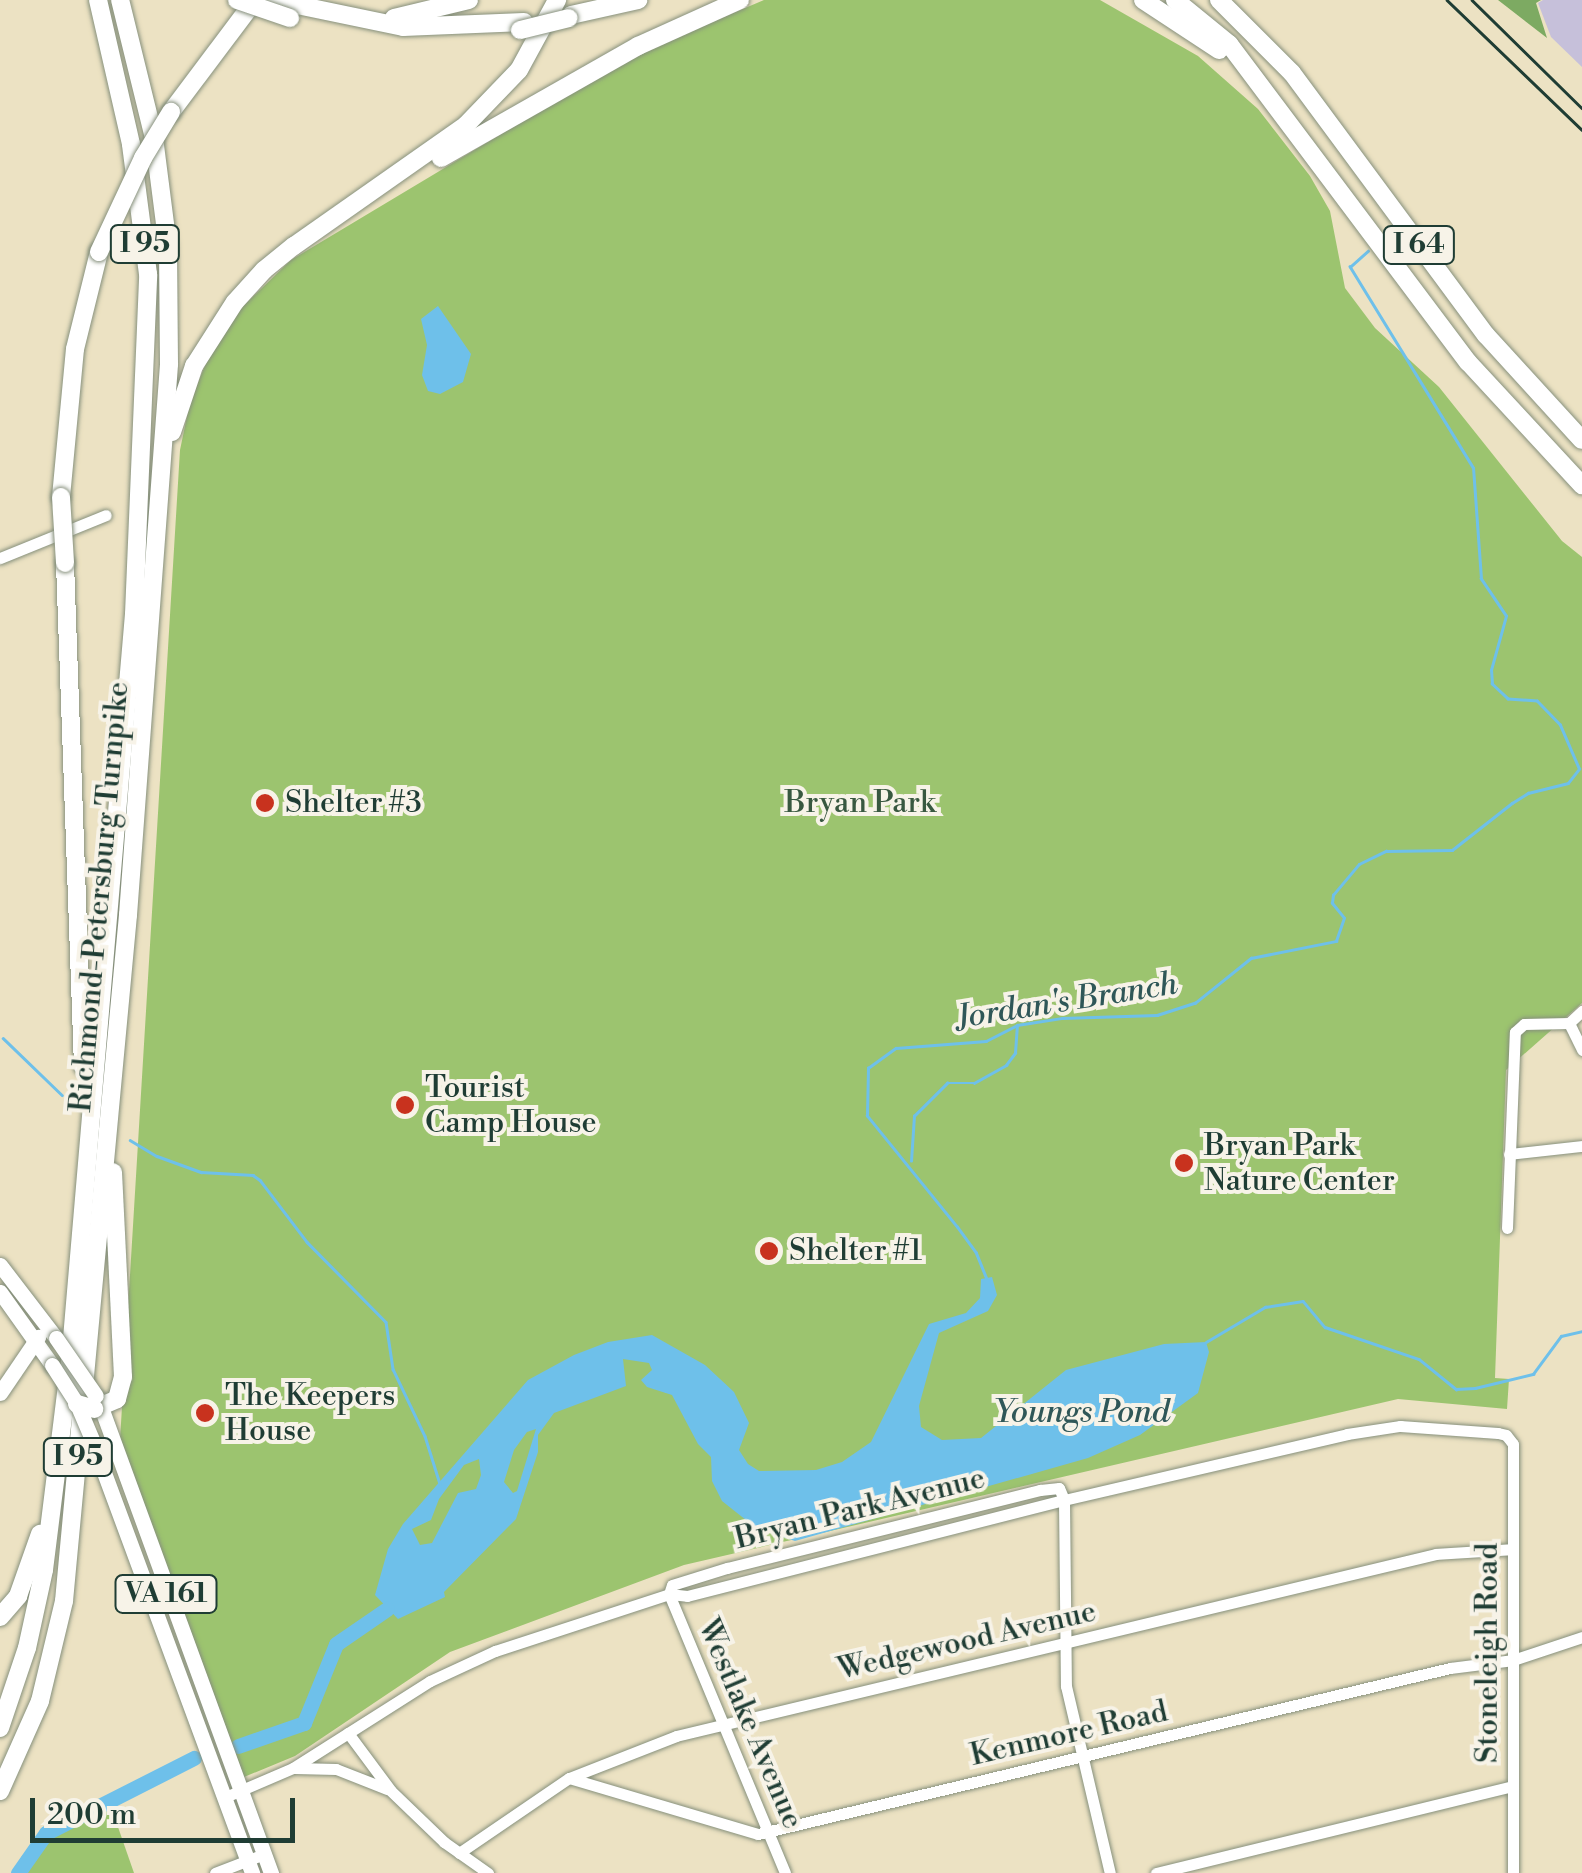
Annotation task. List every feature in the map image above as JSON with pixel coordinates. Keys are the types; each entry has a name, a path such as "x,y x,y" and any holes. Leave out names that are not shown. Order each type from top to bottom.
{"highway":[{"name":"Richmond-Petersburg Turnpike","path":"0,1728 32,1628 44,1570 70,1362 134,614 148,274 131,144 98,0"},
{"name":"Richmond-Petersburg Turnpike","path":"0,1791 40,1701 64,1600 110,1112 169,364 168,247 154,138 120,0"},
{"path":"238,0 413,37 522,26 638,0"},
{"path":"84,1170 78,838 62,498 76,350 99,252 143,158 171,112 255,0"},
{"path":"204,68 269,0 296,14 354,20 470,28 522,26"},
{"path":"354,20 434,12 469,0"},
{"path":"161,472 194,366 235,302 264,270 440,148 494,98 518,70 557,0"},
{"path":"362,202 638,46 740,0"},
{"name":"I 64","path":"1143,0 1210,42 1268,94 1468,362 1582,484"},
{"path":"1175,0 1229,44 1268,94"},
{"name":"I 64","path":"1219,0 1292,74 1486,334 1582,440"},
{"path":"92,1404 120,1395 123,1377 110,1112"},
{"path":"0,1617 18,1596 36,1551 54,1475"}],"main road":[{"name":"VA 161","path":"0,1265 51,1332 92,1404 271,1873"},
{"name":"VA 161","path":"0,1292 52,1364 92,1404 92,1440 249,1867"},
{"path":"0,1393 35,1341 51,1332"}],"street":[{"path":"0,558 106,515"},
{"path":"1507,1228 1516,1032 1524,1024 1569,1024 1582,1011"},
{"path":"1569,1024 1582,1050"},
{"path":"1509,1154 1582,1146"},
{"name":"Bryan Park Avenue","path":"223,1798 293,1768 430,1681 495,1651 669,1594 672,1585 727,1568 1040,1490 1058,1488 1064,1500 1380,1428 1506,1435"},
{"name":"Stoneleigh Road","path":"1506,1435 1513,1444 1513,1873"},
{"path":"1064,1500 1066,1686 1110,1873"},
{"name":"Wedgewood Avenue","path":"459,1853 506,1817 569,1778 648,1744 1436,1554 1513,1549"},
{"name":"Westlake Avenue","path":"669,1594 784,1873"},
{"name":"Kenmore Road","path":"569,1778 748,1832 768,1833 1450,1668 1514,1660 1582,1637"},
{"path":"348,1733 391,1792 459,1853 484,1870"},
{"path":"293,1768 336,1769 391,1792"},
{"path":"1156,1873 1513,1786"},
{"path":"215,1873 249,1867 264,1854"},
{"path":"465,1873 484,1870"}],"shaded area":[{"path":"1582,0 1582,67 1551,37 1538,3"}],"green space":[{"name":"Bryan Park","path":"764,0 1100,0 1198,56 1258,109 1310,176 1330,211 1345,288 1375,328 1439,387 1562,541 1582,557 1582,1003 1506,1070 1495,1378 1509,1379 1507,1409 1398,1399 684,1565 450,1652 295,1756 244,1777 120,1440 180,450 190,402 209,356 237,312 291,260 630,57"},
{"path":"1498,0 1541,0 1536,3 1547,38"},
{"path":"111,1807 134,1873 16,1873 22,1856 35,1846"}],"water":[{"path":"438,306 471,354 463,382 440,394 428,391 422,375 427,345 421,319"},
{"name":"Youngs Pond","path":"992,1277 997,1295 988,1311 939,1333 919,1406 921,1427 942,1440 981,1438 1066,1370 1164,1344 1206,1342 1209,1352 1198,1393 1140,1435 1088,1458 795,1541 756,1528 722,1501 712,1481 711,1457 698,1444 672,1395 647,1387 641,1380 652,1370 649,1363 623,1359 626,1386 554,1413 538,1435 538,1452 516,1519 444,1592 445,1597 398,1619 375,1595 388,1549 403,1524 528,1380 574,1355 608,1342 652,1335 705,1365 734,1392 749,1423 739,1450 748,1464 759,1471 816,1470 842,1462 871,1442 929,1324 966,1313 980,1298 981,1279","holes":["536,1429 517,1491 513,1493 504,1482 514,1450 527,1432","479,1459 481,1475 476,1489 458,1493 432,1543 420,1545 412,1529 431,1520 439,1499 464,1465"]}],"waterway":[{"name":"Jordan's Branch","path":"986,1278 976,1253 957,1227 867,1116 868,1068 896,1048 986,1041 1017,1025 1062,1018 1157,1015 1195,1003 1251,958 1336,941 1344,918 1332,903 1333,895 1359,864 1386,851 1452,850 1512,803 1528,793 1568,783 1579,769 1560,725 1537,701 1508,699 1492,684 1491,670 1506,616 1481,579 1473,468 1350,267 1368,251"},
{"path":"911,1161 914,1116 947,1083 974,1083 1006,1065 1015,1053 1017,1027"},
{"path":"3,1038 62,1095"},
{"path":"130,1140 157,1156 201,1172 253,1175 260,1180 307,1242 386,1322 393,1369 425,1436 440,1484"},
{"path":"1206,1342 1265,1307 1303,1301 1325,1327 1419,1359 1456,1389 1533,1374 1561,1336 1582,1331"},
{"path":"238,1746 304,1723 336,1644 387,1609"},
{"path":"18,1873 46,1833 194,1758"}],"railway":[{"path":"1447,0 1582,130"},
{"path":"1472,0 1582,108"}],"place":[{"name":"Shelter #3","path":"265,803"},
{"name":"Tourist Camp House","path":"405,1105"},
{"name":"Bryan Park Nature Center","path":"1184,1163"},
{"name":"Shelter #1","path":"769,1251"},
{"name":"The Keepers House","path":"205,1413"}]}
